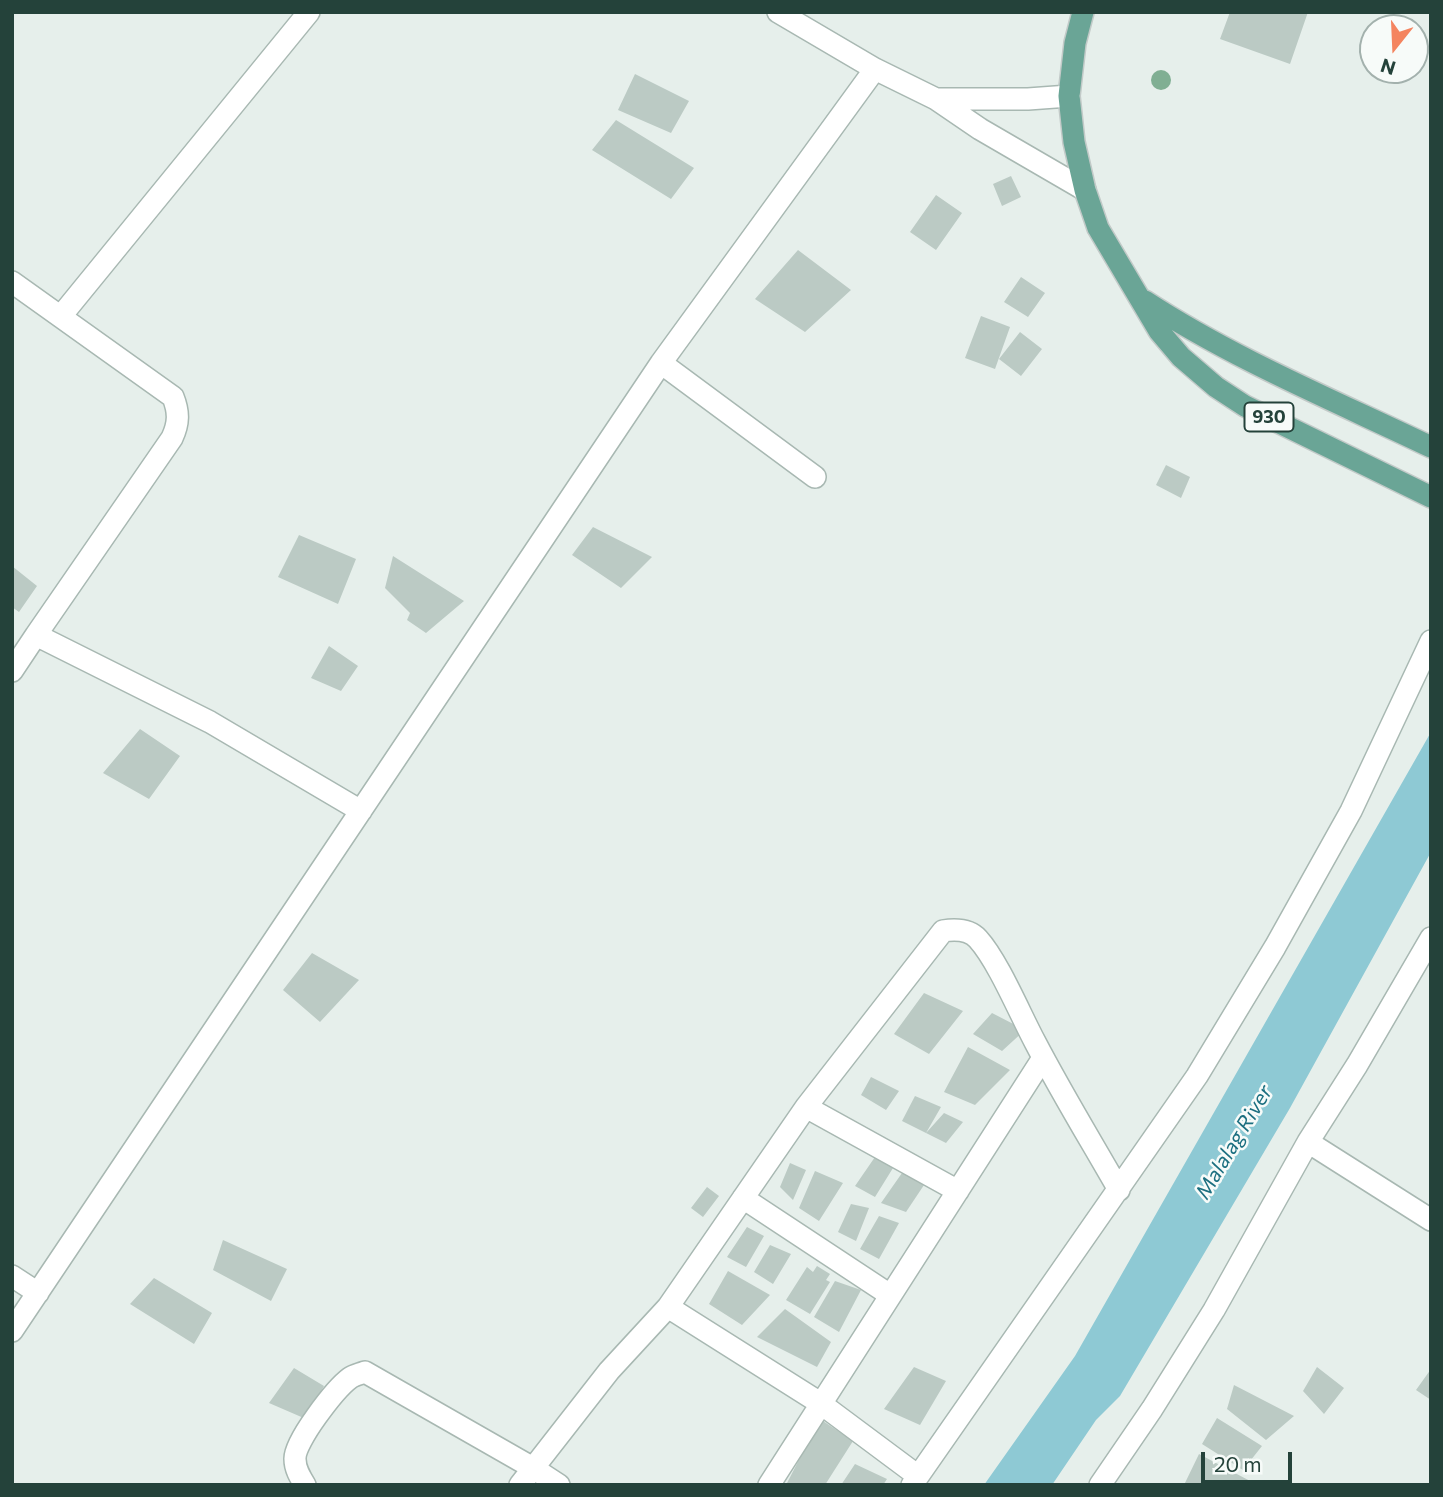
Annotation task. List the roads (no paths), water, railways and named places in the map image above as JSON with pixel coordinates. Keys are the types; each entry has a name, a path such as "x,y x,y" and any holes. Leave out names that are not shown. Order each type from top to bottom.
{"main road":[{"name":"930","path":"1083,12 1075,43 1069,96 1074,142 1085,190 1098,228 1159,331 1173,349 1216,387 1245,406 1431,496"},
{"name":"930","path":"1140,298 1170,318 1229,349 1431,447"}],"street":[{"path":"61,316 309,12"},
{"path":"778,12 875,69 936,99 980,129 1085,190"},
{"path":"12,1331 661,363 875,69"},
{"path":"936,99 1069,96"},
{"path":"12,282 173,397 178,423 172,438 25,642 12,671"},
{"path":"661,363 815,477"},
{"path":"668,1307 820,1403 915,1480 1197,1076 1275,947 1351,811 1431,641"},
{"path":"25,642 210,722 361,811"},
{"path":"527,1476 609,1371 668,1307 806,1107 943,931 956,929 969,932 978,939 1119,1190"},
{"path":"1100,1485 1152,1409 1213,1310 1308,1142 1357,1065 1431,938"},
{"path":"769,1485 1043,1058"},
{"path":"806,1107 958,1191"},
{"path":"1308,1142 1431,1220"},
{"path":"743,1198 890,1296"},
{"path":"12,1276 37,1293"},
{"path":"305,1485 298,1472 295,1457 299,1444 338,1389 352,1377 365,1372 527,1476 559,1485"}],"water":[{"name":"Malalag River","path":"1431,732 1431,852 1290,1108 1120,1396 1096,1420 1052,1485 984,1485 1075,1356"}]}
